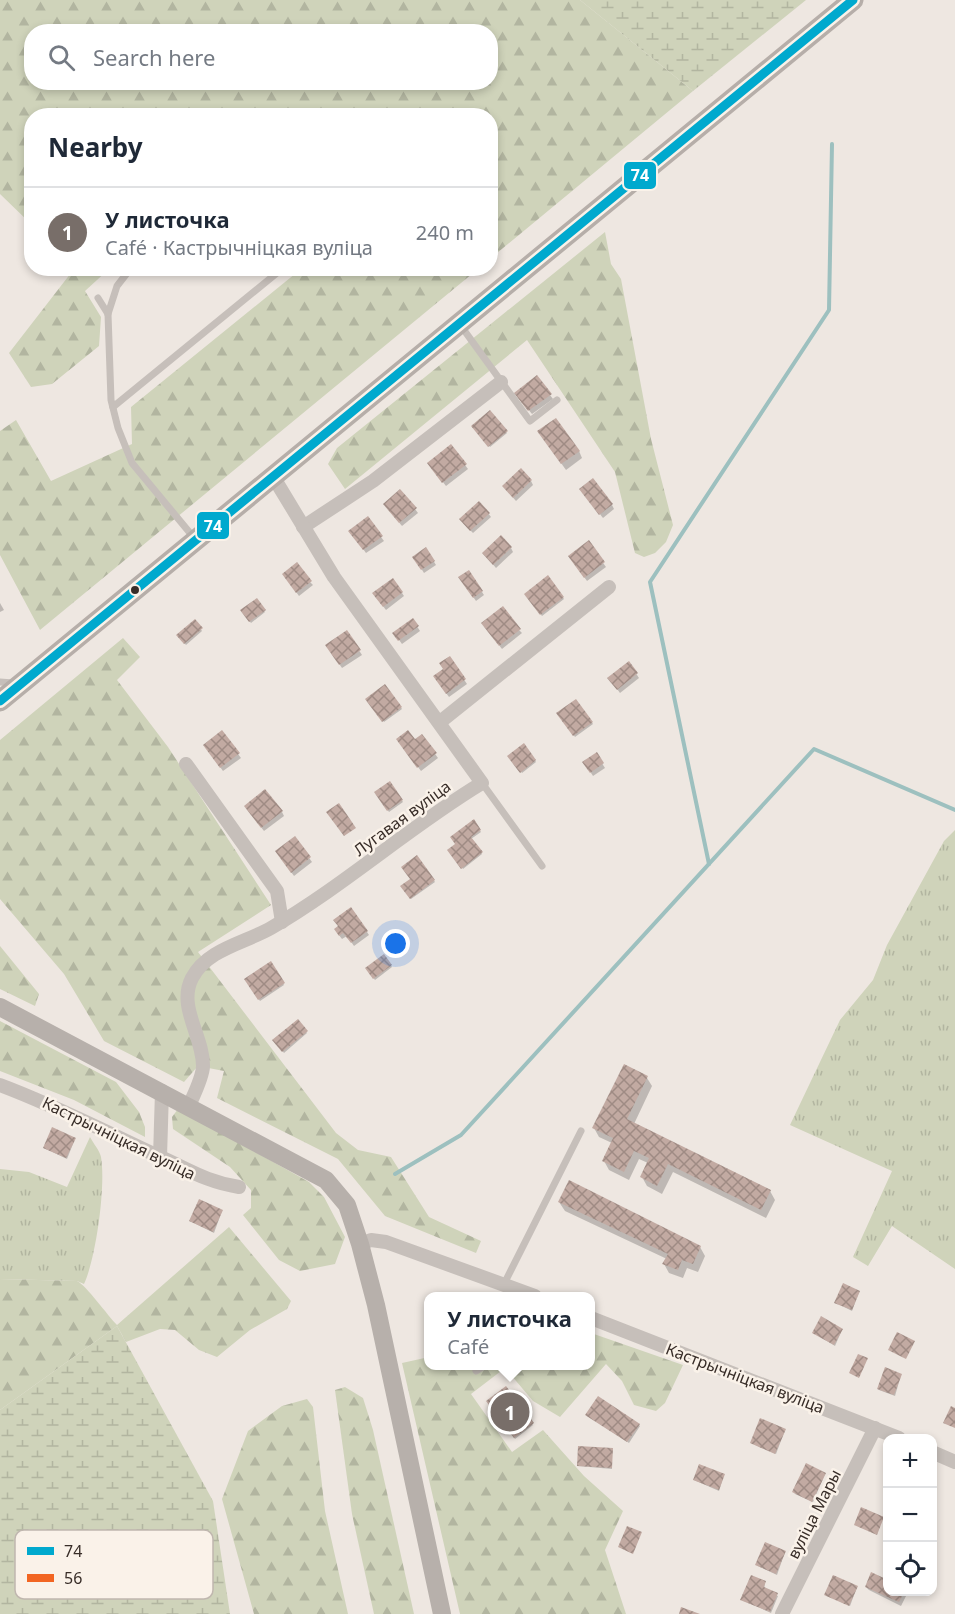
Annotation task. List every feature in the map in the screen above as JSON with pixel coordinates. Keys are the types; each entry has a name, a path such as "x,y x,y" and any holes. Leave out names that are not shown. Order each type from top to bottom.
{"main road":[{"path":"0,701 854,0"}],"street":[{"path":"303,527 374,481 501,382"},
{"path":"274,478 334,577 482,783"},
{"path":"440,722 609,587"},
{"path":"186,764 277,891 282,922"},
{"name":"Лугавая вуліца","path":"189,1106 203,1068 200,1044 186,1001 190,980 198,968 215,954 282,922 314,903 453,800 482,783"},
{"path":"0,1007 326,1180 346,1205 360,1244 376,1305 442,1614"},
{"name":"Кастрычніцкая вуліца","path":"0,1085 55,1105 98,1129 213,1183 239,1187"},
{"path":"160,1157 162,1091"},
{"path":"360,1244 372,1240 386,1242 504,1284 520,1292"},
{"name":"Кастрычніцкая вуліца","path":"595,1320 889,1434"},
{"name":"вуліца Мары","path":"782,1614 875,1428"},
{"path":"937,1454 955,1462"}],"lane":[{"path":"125,276 117,286 108,314 113,407 118,428 132,463 196,541"},
{"path":"113,407 273,276"},
{"path":"98,298 108,314"},
{"path":"459,324 530,421 557,400"},
{"path":"0,682 22,683"},
{"path":"482,783 542,866"},
{"path":"504,1284 581,1131"}],"green space":[{"path":"0,0 580,0 693,91 498,252 498,108 24,108 24,217 0,194"},
{"path":"580,0 806,0 693,91"},
{"path":"605,232 611,264 621,279 651,439 673,525 666,542 655,553 644,557 635,553 615,472 527,340 345,489 328,464 337,448"},
{"path":"69,276 101,276 85,291 101,317 99,346 52,384 31,387 9,353"},
{"path":"292,276 470,276 40,630 0,555 0,431 16,420 51,481 132,444 131,407"},
{"path":"123,638 140,657 117,680 168,747 271,905 198,952 336,1133 358,1150 391,1157 429,1217 481,1241 476,1253 385,1216 338,1159 217,1098 224,1071 198,1066 184,1082 104,1041 64,974 0,899 0,740"},
{"path":"955,830 955,1269 892,1226 868,1266 853,1257 892,1171 790,1125 840,1020 873,980 887,945 944,841"},
{"path":"0,946 39,994 35,1006 0,989"},
{"path":"0,1021 116,1082 139,1112 145,1127 145,1137 74,1100 0,1071"},
{"path":"178,1109 309,1182 324,1197 345,1237 335,1264 300,1271 279,1260 243,1215 251,1208 251,1190 230,1167 173,1129 172,1117"},
{"path":"90,1137 101,1157 102,1185 96,1240 84,1284 77,1281 0,1279 0,1169 29,1172 67,1187"},
{"path":"229,1227 291,1301 287,1309 250,1330 217,1357 199,1350 175,1330 160,1329 126,1342 117,1326 0,1410 0,1279 77,1281 86,1288 117,1325"},
{"path":"117,1326 213,1501 230,1614 0,1614 0,1410"},
{"path":"595,1334 683,1365 665,1403 656,1411 634,1405 622,1381 606,1364 560,1417 533,1401 507,1370 595,1370"},
{"path":"424,1358 424,1370 502,1370 471,1394 512,1452 543,1430 584,1476 623,1511 605,1550 626,1614 460,1614 402,1363"},
{"path":"345,1387 363,1398 373,1430 414,1614 374,1614 352,1514 335,1390"},
{"path":"307,1399 313,1407 325,1511 348,1614 254,1614 222,1499 248,1431 282,1406"}],"building":[{"path":"537,375 552,394 528,411 514,393"},
{"path":"490,410 508,431 488,447 471,426"},
{"path":"556,418 580,451 561,464 537,431"},
{"path":"451,444 467,464 442,483 427,463"},
{"path":"521,468 532,480 513,498 502,486"},
{"path":"593,478 613,504 599,515 579,489"},
{"path":"400,489 417,508 399,523 383,504"},
{"path":"479,501 490,513 470,531 459,519"},
{"path":"368,516 383,536 363,550 348,531"},
{"path":"501,535 512,547 493,565 482,553"},
{"path":"589,540 605,562 584,578 568,556"},
{"path":"426,547 435,561 421,570 412,557"},
{"path":"297,562 312,581 296,593 282,574"},
{"path":"469,570 483,591 473,598 458,577"},
{"path":"548,575 564,597 540,615 524,594"},
{"path":"393,578 403,592 383,607 372,593"},
{"path":"257,598 266,610 249,622 240,610"},
{"path":"503,606 521,629 499,646 481,623"},
{"path":"413,618 419,626 398,641 392,633"},
{"path":"195,619 203,628 184,644 176,635"},
{"path":"347,630 361,650 339,665 325,645"},
{"path":"450,656 466,679 446,694 433,676 443,669 439,663"},
{"path":"629,661 638,673 617,690 607,678"},
{"path":"385,684 402,707 382,722 365,699"},
{"path":"576,699 593,722 573,736 556,713"},
{"path":"222,730 240,753 220,768 203,745"},
{"path":"408,730 415,739 422,734 437,753 417,768 396,739"},
{"path":"524,743 536,760 520,773 507,756"},
{"path":"597,752 604,763 590,773 582,762"},
{"path":"390,781 403,800 387,811 374,792"},
{"path":"265,789 283,811 261,828 244,806"},
{"path":"339,803 356,828 344,836 326,812"},
{"path":"474,819 481,830 471,837 483,852 461,869 447,850 455,844 450,837"},
{"path":"295,836 311,857 291,873 275,851"},
{"path":"417,855 435,880 410,899 400,886 410,879 401,867"},
{"path":"351,907 368,931 351,943 343,933 339,936 334,929 338,926 333,920"},
{"path":"384,954 392,965 373,979 365,968"},
{"path":"271,961 285,983 258,1000 244,979"},
{"path":"298,1019 308,1031 282,1052 272,1040"},
{"path":"624,1064 648,1076 627,1119 771,1190 761,1210 668,1164 657,1186 640,1177 649,1158 634,1151 624,1172 602,1161 613,1138 592,1128"},
{"path":"52,1127 76,1138 66,1158 43,1148"},
{"path":"569,1180 701,1246 693,1264 682,1260 678,1270 662,1264 668,1254 558,1202"},
{"path":"199,1199 223,1210 213,1232 189,1221"},
{"path":"843,1283 860,1291 852,1310 834,1303"},
{"path":"821,1316 843,1329 834,1345 812,1333"},
{"path":"897,1332 915,1341 906,1359 888,1350"},
{"path":"858,1354 868,1358 859,1378 849,1373"},
{"path":"885,1367 902,1374 894,1395 877,1389"},
{"path":"506,1386 534,1423 514,1438 486,1401"},
{"path":"598,1396 640,1424 627,1442 585,1415"},
{"path":"951,1406 955,1408 955,1428 943,1423"},
{"path":"760,1418 786,1429 775,1454 750,1443"},
{"path":"578,1446 613,1448 612,1468 577,1466"},
{"path":"806,1463 826,1473 812,1502 792,1492"},
{"path":"699,1464 725,1474 719,1490 693,1480"},
{"path":"861,1507 883,1517 877,1535 854,1525"},
{"path":"627,1526 642,1532 633,1554 618,1547"},
{"path":"765,1542 786,1551 776,1574 755,1565"},
{"path":"871,1572 883,1578 883,1595 865,1587"},
{"path":"751,1575 766,1581 764,1587 778,1593 770,1612 740,1600"},
{"path":"833,1575 858,1586 849,1606 824,1595"},
{"path":"885,1596 902,1596 899,1602"},
{"path":"681,1607 700,1614 679,1614"}],"waterway":[{"path":"709,864 650,582 829,310 832,144"},
{"path":"395,1174 461,1135 814,749 955,810"}],"transit line":[{"name":"74","path":"0,701 853,0"}],"place":[{"name":"У листочка","path":"510,1412"}]}
